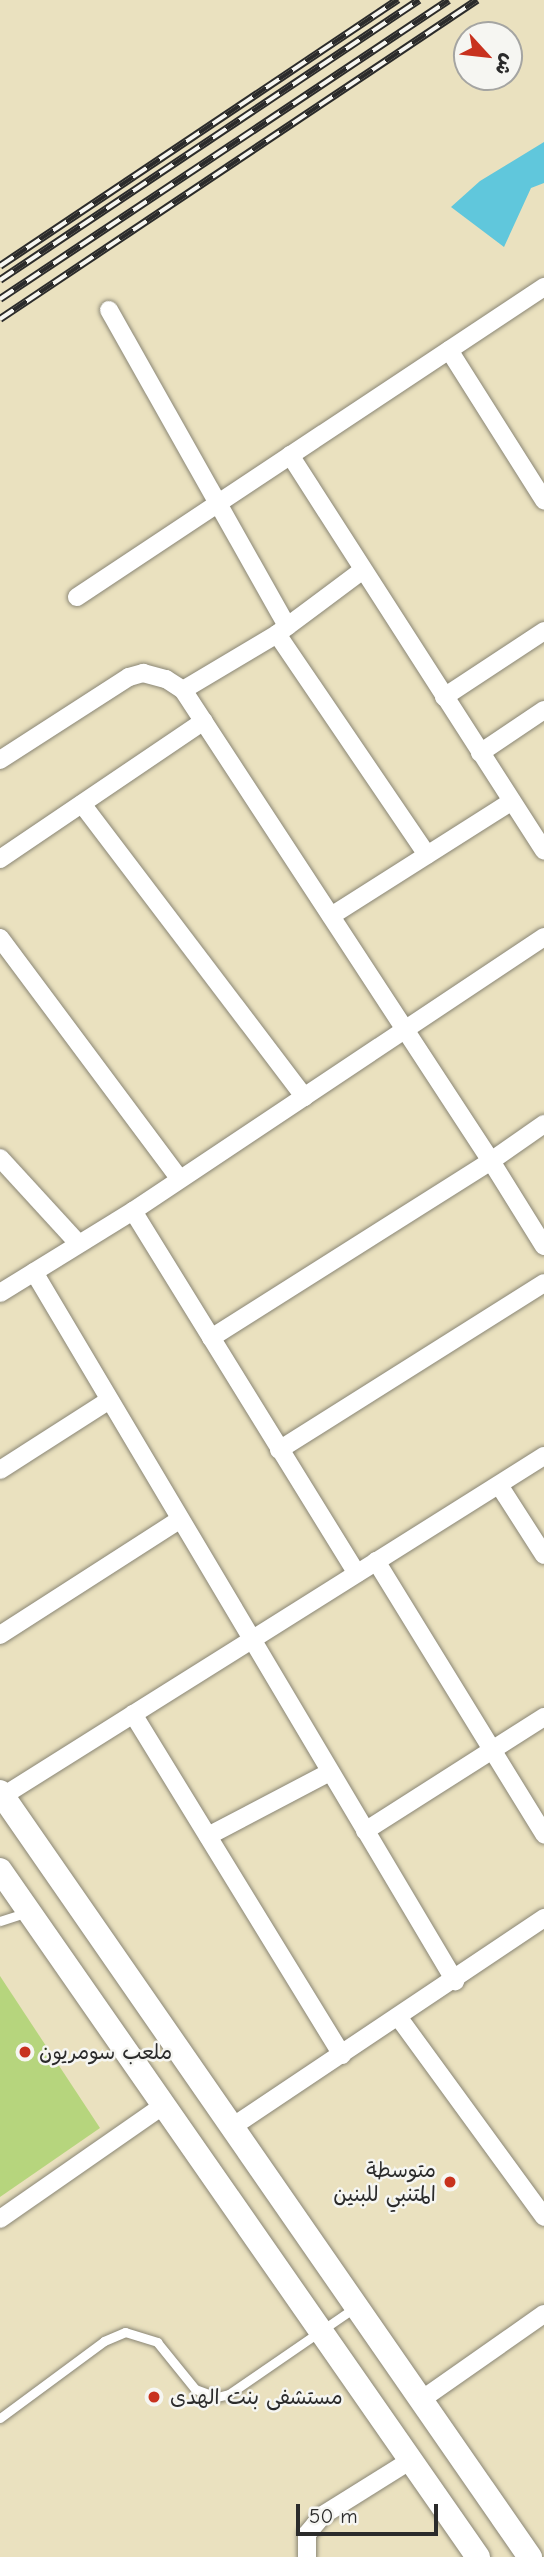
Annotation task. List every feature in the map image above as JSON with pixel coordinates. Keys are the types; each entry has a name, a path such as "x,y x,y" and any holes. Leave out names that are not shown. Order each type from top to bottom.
{"street":[{"path":"77,597 544,286"},
{"path":"109,310 220,502 282,630 427,855"},
{"path":"449,350 544,499"},
{"path":"290,456 544,850"},
{"path":"183,690 282,630 363,570"},
{"path":"444,697 544,631"},
{"path":"0,760 129,677 143,673 166,679 183,690 544,1246"},
{"path":"480,753 544,710"},
{"path":"0,859 204,721"},
{"path":"331,916 512,801"},
{"path":"82,804 304,1097"},
{"path":"0,1293 133,1211 544,937"},
{"path":"0,938 179,1178"},
{"path":"211,1338 491,1161 544,1124"},
{"path":"0,1158 78,1243"},
{"path":"133,1211 357,1573"},
{"path":"34,1272 108,1401 455,1981"},
{"path":"279,1450 544,1283"},
{"path":"0,1470 108,1401"},
{"path":"530,2557 2,1794 544,1456"},
{"path":"499,1485 544,1555"},
{"path":"0,1635 179,1520"},
{"path":"376,1561 544,1834"},
{"path":"133,1714 342,2055"},
{"path":"365,1831 544,1717"},
{"path":"208,1836 330,1772"},
{"path":"0,1870 478,2557"},
{"path":"232,2127 455,1981 544,1918"},
{"path":"399,2018 544,2217"},
{"path":"0,2219 164,2105"},
{"path":"421,2400 544,2314"},
{"path":"307,2557 307,2534 323,2515 411,2460"}],"lane":[{"path":"0,1921 29,1911"},
{"path":"0,2418 104,2341 125,2332 157,2342 195,2389 217,2397 229,2394 356,2306"}],"green space":[{"name":"ملعب سومريون","path":"0,1976 100,2128 0,2197"}],"water":[{"path":"544,142 544,183 531,188 504,247 451,207 480,181"}],"railway":[{"path":"0,266 398,0"},
{"path":"0,280 419,0"},
{"path":"0,299 449,0"},
{"path":"0,319 477,0"}],"place":[{"name":"ملعب سومريون","path":"25,2052"},
{"name":"متوسطة المتنبي للبنين","path":"450,2182"},
{"name":"مستشفى بنت الهدى","path":"154,2397"}]}
